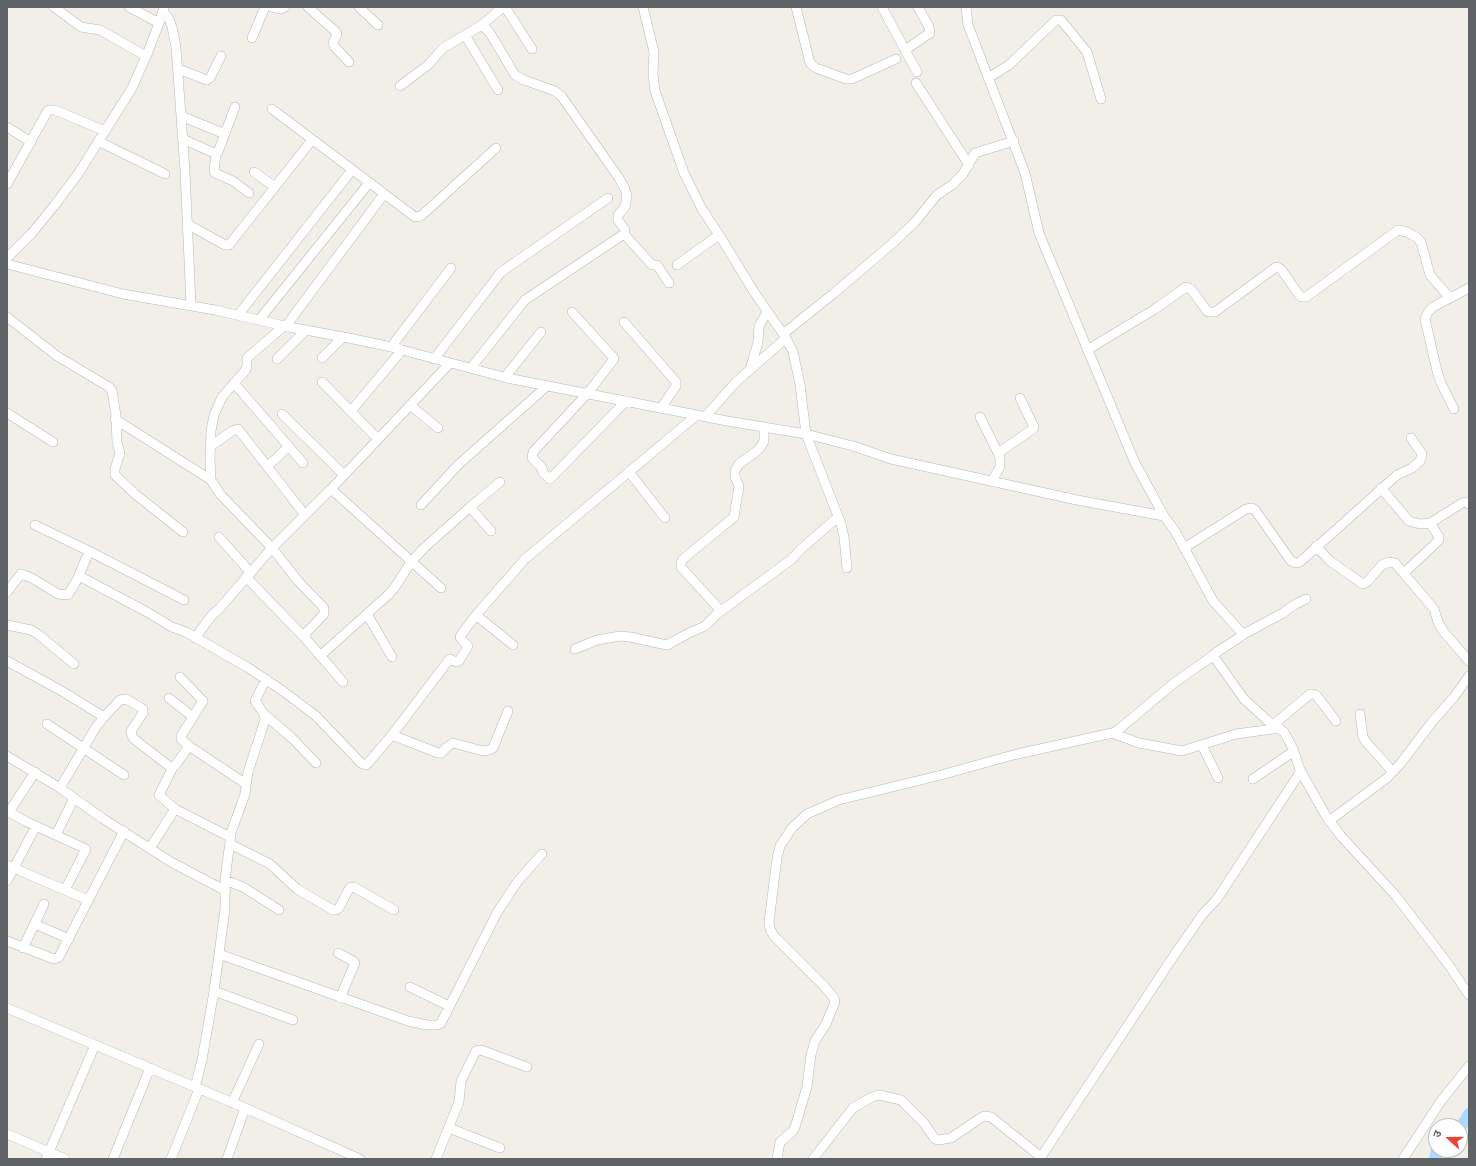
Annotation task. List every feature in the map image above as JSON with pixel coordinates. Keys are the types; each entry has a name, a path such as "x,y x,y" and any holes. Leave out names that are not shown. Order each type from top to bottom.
{"street":[{"path":"54,7 82,27 100,30 146,56"},
{"path":"129,7 159,23"},
{"path":"252,38 265,7"},
{"path":"272,7 281,9 286,7"},
{"path":"308,7 336,32 333,44 349,62"},
{"path":"359,7 378,25"},
{"path":"400,86 428,65 443,48 482,25 491,11 504,7 532,48"},
{"path":"643,7 654,52 653,74 655,91 684,173 702,209 793,352 796,363 806,434 838,517 844,537 847,568"},
{"path":"796,7 810,63 816,68 846,78 852,78 896,59"},
{"path":"882,7 917,72"},
{"path":"905,50 930,33 929,27 918,7"},
{"path":"966,7 968,25 1014,141 1025,173 1039,234 1135,463 1164,516 1175,531 1213,601 1242,635"},
{"path":"7,258 32,233 78,174 132,88 159,23 163,9"},
{"path":"163,9 169,18 176,47 183,139 191,305"},
{"path":"988,78 1009,65 1056,20 1062,20 1086,52 1101,99"},
{"path":"482,25 490,33 515,75 555,92 562,97 619,178 625,189 628,196 625,208 618,214 618,218 625,230 624,234 652,265 657,265 669,283"},
{"path":"465,34 498,90"},
{"path":"178,69 207,80 210,78 221,56"},
{"path":"916,83 969,165"},
{"path":"235,107 216,154 214,171 215,174 233,181 249,193"},
{"path":"272,109 413,217 418,218 496,148"},
{"path":"7,184 10,170 31,142 49,110 55,110 105,131"},
{"path":"181,116 225,134"},
{"path":"7,127 31,142"},
{"path":"183,139 216,154"},
{"path":"187,224 227,246 312,140"},
{"path":"98,141 165,174"},
{"path":"79,576 149,613 172,627 186,632 247,667 284,691 316,716 363,764 368,763 448,661 450,659 456,662 459,661 468,646 460,637 461,635 476,615 525,559 629,472 701,416 784,336 880,255 915,222 937,195 963,174 976,153 1014,141"},
{"path":"238,315 352,170"},
{"path":"254,172 275,187"},
{"path":"259,320 369,183"},
{"path":"211,480 211,446 214,415 222,397 247,367 248,358 285,326 384,194"},
{"path":"434,358 502,272 608,198"},
{"path":"1087,350 1155,309 1186,287 1191,289 1207,311 1215,312 1276,267 1281,269 1299,295 1301,297 1306,297 1398,230 1407,232 1421,242 1430,275 1450,298"},
{"path":"471,368 525,300 624,234"},
{"path":"677,265 719,235"},
{"path":"7,264 123,294 191,305 285,326 391,347 505,377 547,386 701,416 806,434 853,446 890,459 1077,500 1164,516"},
{"path":"391,347 451,268"},
{"path":"1454,409 1441,383 1437,371 1425,319 1430,309 1469,288"},
{"path":"572,312 614,359 587,394 533,452 532,458 542,468 542,473 550,479 626,401"},
{"path":"750,370 758,342 759,326 767,312"},
{"path":"7,318 57,356 109,387 112,391 116,419 117,443 120,453 115,469 115,475 135,494 182,532"},
{"path":"624,322 676,382 676,386 661,408"},
{"path":"276,359 306,330"},
{"path":"505,377 541,332"},
{"path":"322,358 343,337"},
{"path":"351,411 402,350"},
{"path":"195,638 207,621 272,548 331,489 450,363"},
{"path":"322,382 378,439"},
{"path":"234,383 303,463"},
{"path":"421,505 458,465 547,386"},
{"path":"998,453 1034,429 1020,398"},
{"path":"410,405 438,428"},
{"path":"7,414 53,442"},
{"path":"282,414 344,474"},
{"path":"980,418 998,453 1000,467 992,481"},
{"path":"116,419 211,480 220,494 272,548 298,581 324,608 324,614 306,633 305,638"},
{"path":"721,610 681,567 681,562 734,517 739,486 735,477 735,471 738,464 757,451 764,441 764,427"},
{"path":"211,446 232,431 238,429 305,515"},
{"path":"1184,548 1246,508 1249,508 1255,510 1291,561 1300,562 1397,474 1412,468 1420,461 1422,454 1411,438"},
{"path":"268,466 288,446"},
{"path":"629,472 665,518"},
{"path":"320,656 395,587 411,562 434,539 500,482"},
{"path":"1382,488 1409,521 1420,524 1431,523 1464,502 1469,504"},
{"path":"331,489 441,588"},
{"path":"470,507 491,531"},
{"path":"575,649 597,640 620,636 667,645 706,626 721,610 792,559 800,549 838,517"},
{"path":"1404,573 1439,540 1439,537 1431,523"},
{"path":"35,525 184,600"},
{"path":"219,537 248,575 305,638 342,682"},
{"path":"1316,546 1327,558 1360,583 1365,584 1382,565 1389,562 1395,563 1434,609 1438,622 1443,631 1469,661"},
{"path":"7,592 21,574 28,576 58,594 64,596 68,595 79,576 89,551"},
{"path":"777,1159 780,1142 791,1133 795,1127 807,1087 811,1055 815,1041 826,1024 835,1002 834,998 824,986 774,936 770,928 769,922 777,858 780,846 792,828 807,814 839,800 941,775 1013,755 1112,733 1118,730 1165,690 1242,635 1306,599"},
{"path":"367,614 392,657"},
{"path":"476,615 513,645"},
{"path":"7,625 31,630 40,635 74,664"},
{"path":"1214,655 1244,699 1286,736 1294,751 1301,771 1330,821 1341,836 1391,890 1448,964 1469,995"},
{"path":"7,661 60,690 104,717"},
{"path":"1330,821 1373,790 1393,772 1432,722 1454,697 1469,676"},
{"path":"180,677 203,701 181,736 181,739 189,746 246,784"},
{"path":"266,680 255,701 264,714 292,738 316,764"},
{"path":"1112,733 1139,743 1176,750 1186,750 1236,734 1276,726 1310,694 1316,695 1336,721"},
{"path":"169,698 193,717"},
{"path":"60,788 96,727 120,700 126,699 143,709 143,713 131,731 134,740 168,766 173,767"},
{"path":"392,734 438,753 441,753 448,746 453,744 483,751 489,750 493,748 508,711"},
{"path":"171,1159 197,1088 214,991 225,909 225,880 230,840 245,794 248,772 265,720 264,714"},
{"path":"1360,714 1363,737 1393,772"},
{"path":"47,724 124,775"},
{"path":"1202,745 1218,778"},
{"path":"189,746 173,767 159,794 175,809 270,864 297,889 333,910 339,908 351,887 354,887 394,910"},
{"path":"1253,779 1294,751"},
{"path":"7,756 60,788 102,818 171,862 226,891"},
{"path":"813,1159 853,1108 872,1097 879,1095 901,1100 924,1123 935,1139 938,1140 951,1138 979,1118 991,1116 1041,1158 1202,915 1217,900 1301,771"},
{"path":"35,772 8,811 36,826 86,849 65,890"},
{"path":"56,835 74,798"},
{"path":"150,848 175,809"},
{"path":"7,881 10,867 36,826"},
{"path":"7,941 54,959 59,957 124,832"},
{"path":"219,954 408,1021 435,1026 441,1023 498,911 518,881 542,854"},
{"path":"10,867 88,900"},
{"path":"225,880 243,887 279,910"},
{"path":"23,948 44,904"},
{"path":"35,924 69,939"},
{"path":"338,953 355,963 340,998"},
{"path":"410,987 450,1006"},
{"path":"214,991 293,1020"},
{"path":"7,1008 245,1108 360,1159"},
{"path":"232,1103 259,1044"},
{"path":"47,1155 95,1045"},
{"path":"436,1159 450,1128 459,1102 461,1081 476,1051 480,1050 527,1067"},
{"path":"1403,1159 1441,1101 1469,1066"},
{"path":"113,1159 150,1068"},
{"path":"227,1159 245,1108"},
{"path":"450,1128 500,1148"},
{"path":"7,1134 47,1155 65,1159"}],"waterway":[{"path":"1467,1118 1469,1114"}]}
